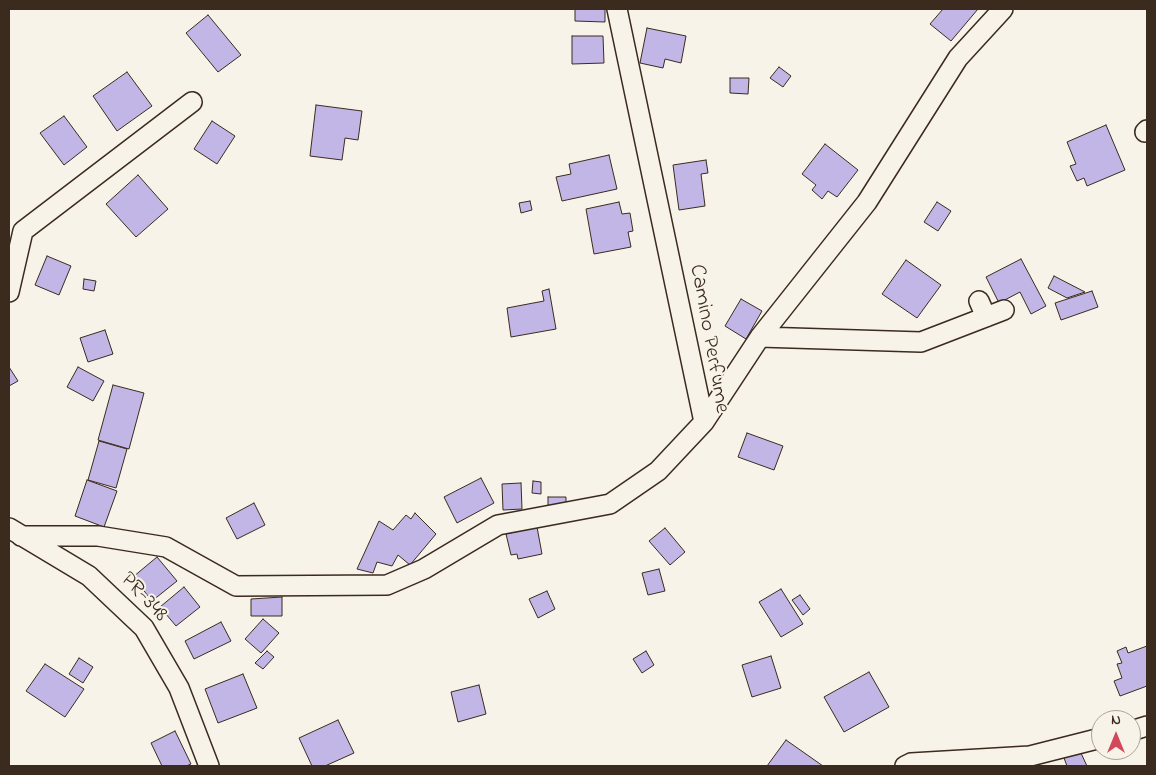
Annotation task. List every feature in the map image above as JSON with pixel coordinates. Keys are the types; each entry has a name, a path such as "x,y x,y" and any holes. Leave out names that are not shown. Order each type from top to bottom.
{"street":[{"name":"Camino Perfume","path":"15,532 98,536 166,548 236,586 387,585 424,569 498,526 610,504 658,471 704,422 617,9"},
{"path":"704,422 760,337 867,202 958,58 1003,9"},
{"path":"9,292 16,235 192,102"},
{"path":"760,337 921,342 983,309 1004,310"},
{"name":"PR-348","path":"15,532 89,576 144,628 179,688 209,766"},
{"path":"905,766 910,764 1030,756 1054,759 1091,742"}],"building":[{"path":"575,9 605,9 605,22 575,21"},
{"path":"943,9 978,9 951,41 930,24"},
{"path":"208,15 241,55 218,72 186,33"},
{"path":"647,28 686,36 681,63 665,59 663,68 640,63"},
{"path":"572,36 603,36 604,63 572,64"},
{"path":"779,67 791,76 783,87 770,78"},
{"path":"127,72 152,106 117,131 93,96"},
{"path":"730,78 749,78 748,94 730,93"},
{"path":"316,105 362,111 358,140 345,138 342,160 310,156"},
{"path":"64,116 87,147 64,165 40,133"},
{"path":"212,121 235,136 217,164 194,149"},
{"path":"1106,125 1125,170 1087,186 1084,178 1077,181 1070,166 1076,164 1067,142"},
{"path":"825,144 858,170 837,197 828,191 822,199 812,190 816,185 802,174"},
{"path":"609,155 617,189 562,201 556,177 571,174 569,164"},
{"path":"706,160 708,173 701,174 705,206 679,210 673,165"},
{"path":"138,175 168,209 136,237 106,204"},
{"path":"530,201 532,210 521,213 519,203"},
{"path":"619,202 622,214 630,213 633,231 628,232 631,247 594,254 586,209"},
{"path":"937,202 951,211 938,231 924,222"},
{"path":"47,256 71,266 59,295 35,285"},
{"path":"1021,259 1046,306 1031,314 1020,292 999,303 986,277"},
{"path":"906,260 941,285 917,318 882,294"},
{"path":"1054,276 1085,292 1067,298 1048,288"},
{"path":"84,279 96,281 94,291 83,289"},
{"path":"549,289 556,329 511,337 507,308 544,301 542,291"},
{"path":"1092,291 1098,307 1061,320 1055,303"},
{"path":"741,299 762,311 746,339 725,326"},
{"path":"105,330 113,354 88,362 80,338"},
{"path":"9,367 18,381 9,386"},
{"path":"78,367 104,381 93,401 67,387"},
{"path":"113,385 144,393 129,449 98,440"},
{"path":"747,433 783,446 774,470 738,457"},
{"path":"99,441 127,449 116,488 88,480"},
{"path":"481,478 494,503 457,523 444,497"},
{"path":"87,480 117,491 104,527 75,516"},
{"path":"533,481 541,482 541,494 532,493"},
{"path":"521,483 522,509 503,510 502,484"},
{"path":"548,497 566,497 566,509 548,510"},
{"path":"254,503 265,525 237,539 226,518"},
{"path":"415,513 436,534 410,565 398,555 392,566 377,562 373,573 357,569 379,521 393,530 406,515 411,519"},
{"path":"537,527 542,554 518,559 517,554 511,555 506,534"},
{"path":"665,528 685,552 670,565 649,541"},
{"path":"157,557 177,581 152,601 133,577"},
{"path":"659,569 665,591 648,595 642,573"},
{"path":"184,587 200,607 176,626 160,607"},
{"path":"781,589 803,624 781,637 759,602"},
{"path":"547,591 555,609 538,618 529,599"},
{"path":"800,595 810,609 803,615 792,600"},
{"path":"282,597 282,616 251,616 251,599"},
{"path":"263,619 279,633 261,653 245,639"},
{"path":"221,622 231,641 194,659 185,641"},
{"path":"1147,646 1147,686 1120,696 1114,681 1122,678 1117,664 1122,663 1117,651 1126,647 1128,653"},
{"path":"267,651 274,657 263,669 255,663"},
{"path":"646,651 654,665 642,673 633,659"},
{"path":"771,656 781,688 752,697 742,665"},
{"path":"79,658 93,667 83,683 69,674"},
{"path":"45,664 84,689 65,717 26,691"},
{"path":"869,672 889,707 844,732 824,697"},
{"path":"243,674 257,708 218,723 205,689"},
{"path":"479,685 486,714 458,722 451,692"},
{"path":"338,720 354,753 325,766 312,766 299,738"},
{"path":"175,731 191,764 186,766 162,766 151,743"},
{"path":"786,740 823,766 767,766"},
{"path":"1080,751 1087,766 1067,766 1064,758"}]}
